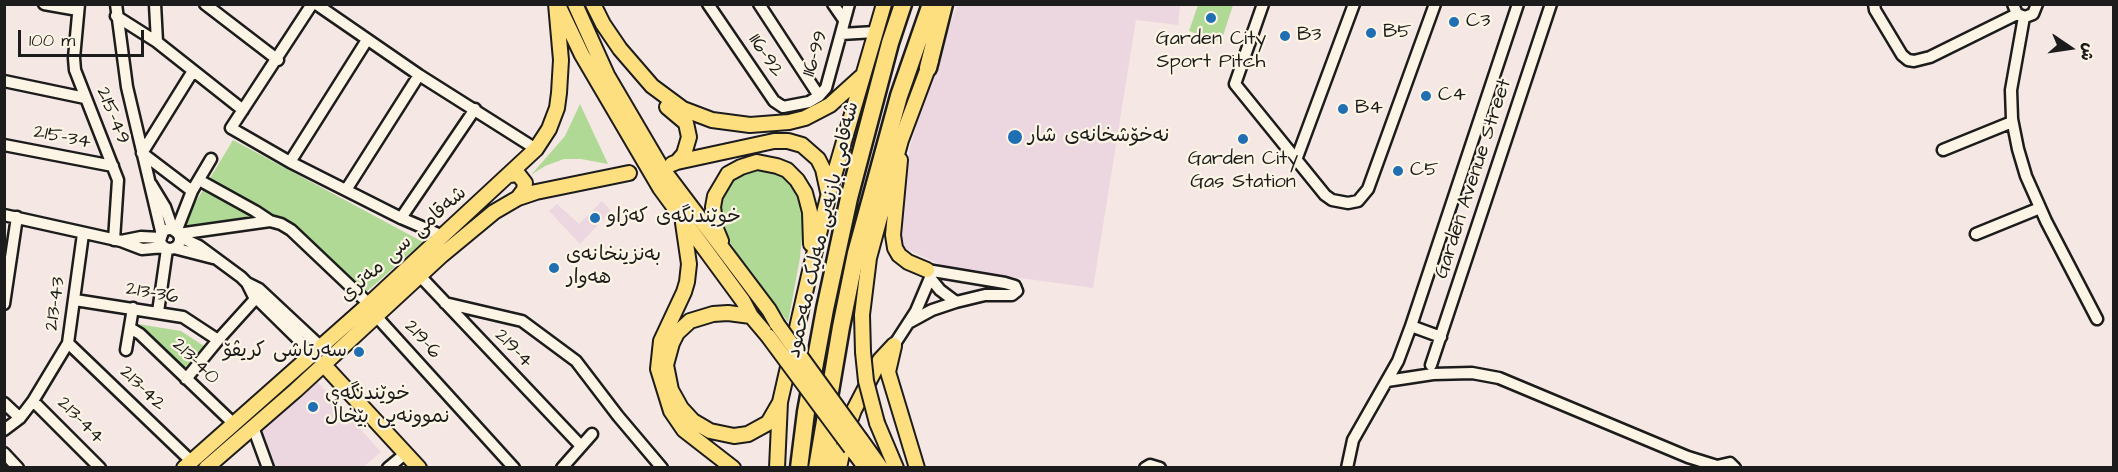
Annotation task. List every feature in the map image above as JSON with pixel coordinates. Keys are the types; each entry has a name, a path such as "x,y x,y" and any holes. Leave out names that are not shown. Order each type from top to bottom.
{"highway":[{"name":"شەقامی بازنەیی مەلیک مەحمود","path":"799,468 818,343 849,198 890,43 903,4"},
{"name":"شەقامی بازنەیی مەلیک مەحمود","path":"818,468 827,405 856,253 899,96 931,4"},
{"path":"928,68 944,4"}],"main road":[{"name":"شەقامی سی مەتری","path":"206,468 323,364 443,236 536,149 549,129 560,93 561,60 557,4"},
{"path":"557,4 582,55 634,142 644,164 744,302 751,316 856,444 881,468"},
{"path":"576,4 631,76 686,123 689,143 684,154 675,163 774,141 788,141 802,145 818,159 823,169 828,193"},
{"path":"576,4 607,75 661,167 769,310 856,444 866,468"},
{"path":"593,4 610,35 643,76 673,103 711,120 750,125 789,122 805,118 830,105 862,75"},
{"path":"896,468 869,395 863,352 862,315 869,258 901,140 952,4"},
{"path":"777,468 780,402 810,271 828,193 883,6"},
{"path":"901,140 894,243 903,259 930,273"},
{"path":"730,259 716,229 713,207 715,195 728,174 741,166 757,162 787,170 805,193 810,212 810,271"},
{"name":"شەقامی سی مەتری","path":"187,464 286,379 316,350 420,276 494,212 518,198 544,189 629,173"},
{"path":"509,175 518,174 524,179 525,187 518,198"},
{"path":"682,218 689,264 687,282 661,341 658,369 671,411 684,430 733,468"},
{"path":"751,316 713,314 690,321 677,333 666,365 671,390 681,408 693,421 710,431 734,436 748,434 768,423 780,402"},
{"path":"839,468 847,429 854,410 880,360 894,345"},
{"path":"894,345 888,372 917,468"},
{"path":"323,364 419,468"},
{"path":"286,379 287,388 296,390"},
{"path":"257,403 267,404 269,408 267,415"},
{"path":"827,405 830,468"}],"street":[{"path":"44,4 78,7"},
{"path":"116,4 127,87 151,184 152,200 165,243"},
{"path":"155,4 157,42"},
{"path":"206,4 278,60"},
{"path":"443,236 401,218 290,162 231,128 314,4 419,75 536,149"},
{"name":"116-92","path":"708,4 774,101 783,106 804,103"},
{"path":"759,4 819,96"},
{"path":"833,4 844,20"},
{"name":"116-99","path":"804,103 819,96 828,83 849,4"},
{"path":"1263,4 1235,84 1329,198 1348,203 1358,201 1368,189 1435,4"},
{"path":"1296,160 1353,4"},
{"name":"Garden Avenue Street","path":"1347,468 1353,440 1398,361 1411,326 1518,4"},
{"name":"Garden Avenue Street","path":"1431,365 1551,4"},
{"path":"1874,4 1875,10 1902,56 1914,61 1929,57 2018,12 2033,14 2037,4"},
{"name":"215-49","path":"78,7 74,58 78,79 118,180 118,241"},
{"path":"2018,12 2012,82 2012,122 2026,176 2070,270 2097,319"},
{"path":"116,16 157,42 243,110"},
{"path":"841,34 875,32"},
{"path":"290,162 367,40"},
{"path":"142,153 193,71"},
{"path":"346,190 419,75"},
{"path":"4,81 85,98"},
{"path":"401,218 475,110"},
{"path":"1942,150 2012,122"},
{"name":"215-34","path":"4,145 113,166"},
{"path":"142,153 192,191"},
{"path":"177,233 192,191 212,159"},
{"name":"219-6","path":"199,180 270,221 291,230 373,310 514,468"},
{"path":"4,215 118,241 142,249 165,243 179,244 177,233 165,207 151,184"},
{"path":"1976,234 2040,208"},
{"path":"4,304 16,217"},
{"path":"177,233 270,221"},
{"path":"158,312 167,230 199,246 247,283 259,289 316,350"},
{"name":"213-43","path":"4,430 20,418 33,401 68,343 83,234"},
{"path":"165,243 213,258"},
{"path":"930,273 940,290 956,302"},
{"path":"910,322 924,313 956,302 985,295 1016,293 1017,288 1014,285 930,273"},
{"path":"894,345 910,322 930,273"},
{"name":"219-4","path":"420,276 581,446"},
{"path":"247,283 256,298 316,350"},
{"path":"186,379 256,298"},
{"name":"213-36","path":"75,300 183,317 218,340"},
{"path":"445,303 522,321 576,361 662,468"},
{"path":"126,350 133,308"},
{"path":"1411,326 1441,337"},
{"name":"213-40","path":"130,328 140,334 234,424"},
{"name":"213-42","path":"68,343 187,464"},
{"path":"1387,381 1432,374 1472,373 1499,378 1688,457 1717,466 1730,463 1735,468"},
{"name":"213-44","path":"33,401 100,468"},
{"path":"4,403 20,418"},
{"path":"253,427 268,468"},
{"path":"561,468 592,434"},
{"path":"4,453 18,468"},
{"path":"388,468 406,453"},
{"path":"1145,468 1150,465 1160,468"}],"shaded area":[{"name":"نەخۆشخانەی شار","path":"957,5 1180,5 1178,25 1136,20 1093,288 948,268 906,249 899,233 910,147 928,85"},
{"name":"خوێندنگەی کەژاو","path":"602,201 611,211 580,244 549,211 557,204 579,224"},
{"name":"خوێندنگەی نموونەیی بێخاڵ","path":"317,381 381,452 363,467 273,467 257,433"}],"green space":[{"name":"Garden City Sport Pitch","path":"1198,5 1233,5 1221,42 1189,31"},
{"path":"580,104 608,164 581,159 564,159 545,166 531,175 565,136"},
{"path":"233,140 423,242 365,293 281,223 180,228"},
{"path":"752,169 767,169 787,179 795,188 804,213 800,258 788,322 749,272 724,233 720,214 722,196 729,183"},
{"path":"138,324 181,331 207,348 186,375 165,348"}],"place":[{"name":"Garden City Sport Pitch","path":"1211,18"},
{"name":"C3","path":"1454,22"},
{"name":"B5","path":"1371,33"},
{"name":"B3","path":"1285,36"},
{"name":"C4","path":"1426,96"},
{"name":"B4","path":"1343,109"},
{"name":"نەخۆشخانەی شار","path":"1015,137"},
{"name":"Garden City Gas Station","path":"1243,139"},
{"name":"C5","path":"1398,171"},
{"name":"خوێندنگەی کەژاو","path":"595,218"},
{"name":"بەنزینخانەی هەوار","path":"554,268"},
{"name":"سەرتاشی کریڤۆ","path":"359,352"},
{"name":"خوێندنگەی نموونەیی بێخاڵ","path":"313,407"}]}
